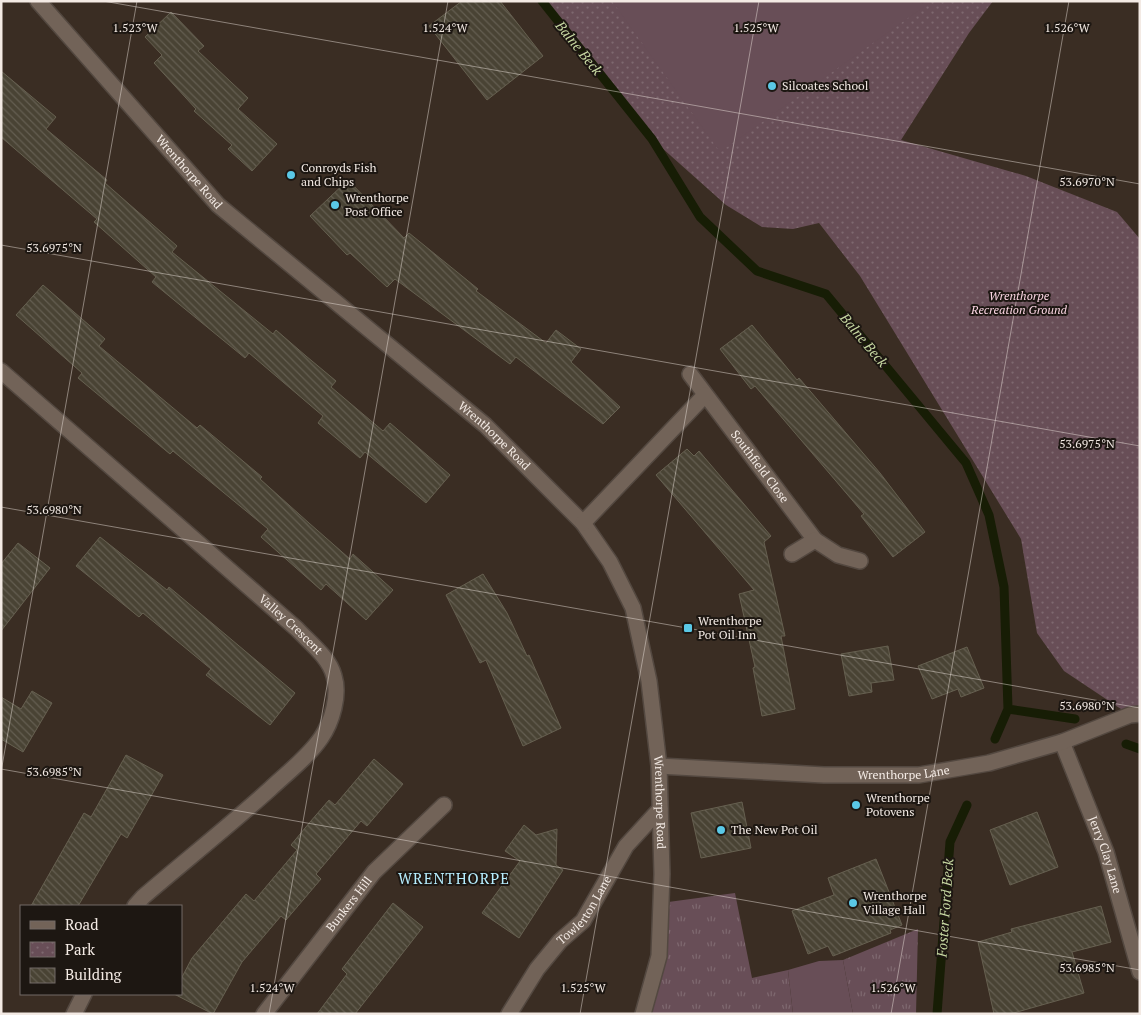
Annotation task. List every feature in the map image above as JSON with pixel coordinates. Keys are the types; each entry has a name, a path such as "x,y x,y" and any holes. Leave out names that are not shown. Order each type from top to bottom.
{"street":[{"name":"Wrenthorpe Road","path":"38,1 218,205 485,425 582,523 610,562 633,608 649,681 659,766 662,874 659,956 643,1014"},
{"name":"Valley Crescent","path":"1,371 297,629 324,657 334,676 335,695 331,721 321,738 300,762 135,905"},
{"name":"Southfield Close","path":"690,374 815,540 838,555 860,560"},
{"path":"582,523 706,394"},
{"path":"792,554 815,540"},
{"name":"Wrenthorpe Lane","path":"659,766 824,775 919,775 989,763 1062,742 1137,712"},
{"name":"Jerry Clay Lane","path":"1062,742 1106,852 1140,972"},
{"name":"Bunkers Hill","path":"264,1014 374,872 444,805"},
{"name":"Towlerton Lane","path":"509,1014 536,968 560,941 583,921 626,846 660,808"},
{"path":"74,1014 84,995"}],"green space":[{"name":"Wrenthorpe Recreation Ground","path":"542,1 993,1 969,33 901,140 1026,176 1117,212 1140,239 1140,714 1130,715 1064,671 1037,633 1021,539 860,276 819,223 793,229 762,227 726,205 652,139"},
{"path":"612,1 932,1 720,152"},
{"path":"735,893 752,978 788,970 793,1014 643,1014 661,903"},
{"path":"918,929 916,1014 853,1014 843,960"},
{"path":"843,960 853,1014 793,1014 788,970 819,961"}],"building":[{"path":"462,1 500,1 543,56 487,100 429,26"},
{"path":"171,12 204,46 198,51 248,98 238,109 277,144 252,171 228,149 232,145 194,111 196,109 154,63 162,55 145,37"},
{"path":"1,71 56,117 46,129 107,180 105,183 177,246 172,252 273,334 276,330 336,381 331,387 383,431 390,423 450,475 426,503 365,452 360,458 318,423 323,416 249,353 245,358 152,282 156,277 94,222 97,219 1,137"},
{"path":"348,180 404,238 409,233 478,289 476,291 546,343 556,330 581,349 571,362 620,407 603,424 516,357 510,364 395,279 387,287 350,253 347,255 310,216"},
{"path":"43,285 105,339 99,346 197,428 200,425 262,477 260,479 350,559 353,554 393,590 366,620 326,584 321,590 261,537 268,529 173,451 170,454 78,378 82,373 16,315"},
{"path":"752,325 797,380 799,378 880,473 925,532 893,557 861,516 864,514 755,386 751,389 720,349"},
{"path":"687,449 694,456 699,451 771,536 764,542 785,636 781,636 795,709 762,716 753,668 755,667 739,594 754,590 656,475"},
{"path":"100,537 167,590 169,587 295,693 270,725 206,675 211,669 143,613 139,617 76,566"},
{"path":"18,543 50,568 1,631 1,564"},
{"path":"483,574 507,613 527,656 529,655 561,728 523,746 486,660 480,663 446,595"},
{"path":"888,646 894,680 871,683 872,692 849,696 841,654"},
{"path":"967,647 984,688 961,697 958,689 932,699 918,666"},
{"path":"32,691 52,703 23,752 1,739 1,697 21,709"},
{"path":"126,755 163,775 127,838 121,834 79,905 32,905 84,813 91,817"},
{"path":"374,759 403,784 367,826 361,821 316,874 321,879 286,920 281,916 242,962 213,1014 176,995 182,995 182,977 192,958 246,894 254,901 297,850 291,845 329,800 335,805"},
{"name":"The New Pot Oil","path":"742,802 751,848 701,858 691,813"},
{"path":"1037,812 1058,867 1010,885 990,830"},
{"path":"524,825 536,835 557,829 556,865 563,870 519,938 482,913 520,861 505,851"},
{"name":"Wrenthorpe Village Hall","path":"876,859 902,925 890,930 891,933 833,956 828,946 808,954 792,911 834,895 828,878"},
{"path":"393,903 423,927 355,1014 317,1014 347,974 342,969"},
{"path":"1101,906 1111,942 1072,952 1084,993 1010,1014 994,1014 978,942 1012,932 1011,929"}],"waterway":[{"name":"Balne Beck","path":"542,1 652,139 700,217 757,271 826,294 966,463 989,515 1004,587 1008,709 995,739"},
{"name":"Balne Beck","path":"1008,709 1075,719"},
{"name":"Balne Beck","path":"1126,744 1140,749"},
{"name":"Foster Ford Beck","path":"937,1014 950,842 967,805"}],"place":[{"name":"Silcoates School","path":"772,86"},
{"name":"Conroyds Fish and Chips","path":"291,175"},
{"name":"Wrenthorpe Post Office","path":"335,205"},
{"name":"Wrenthorpe Pot Oil Inn","path":"688,628"},
{"name":"Wrenthorpe Potovens","path":"856,805"},
{"name":"The New Pot Oil","path":"721,830"},
{"name":"Wrenthorpe Village Hall","path":"853,903"}],"district":[{"name":"WRENTHORPE","path":"454,879"}]}
